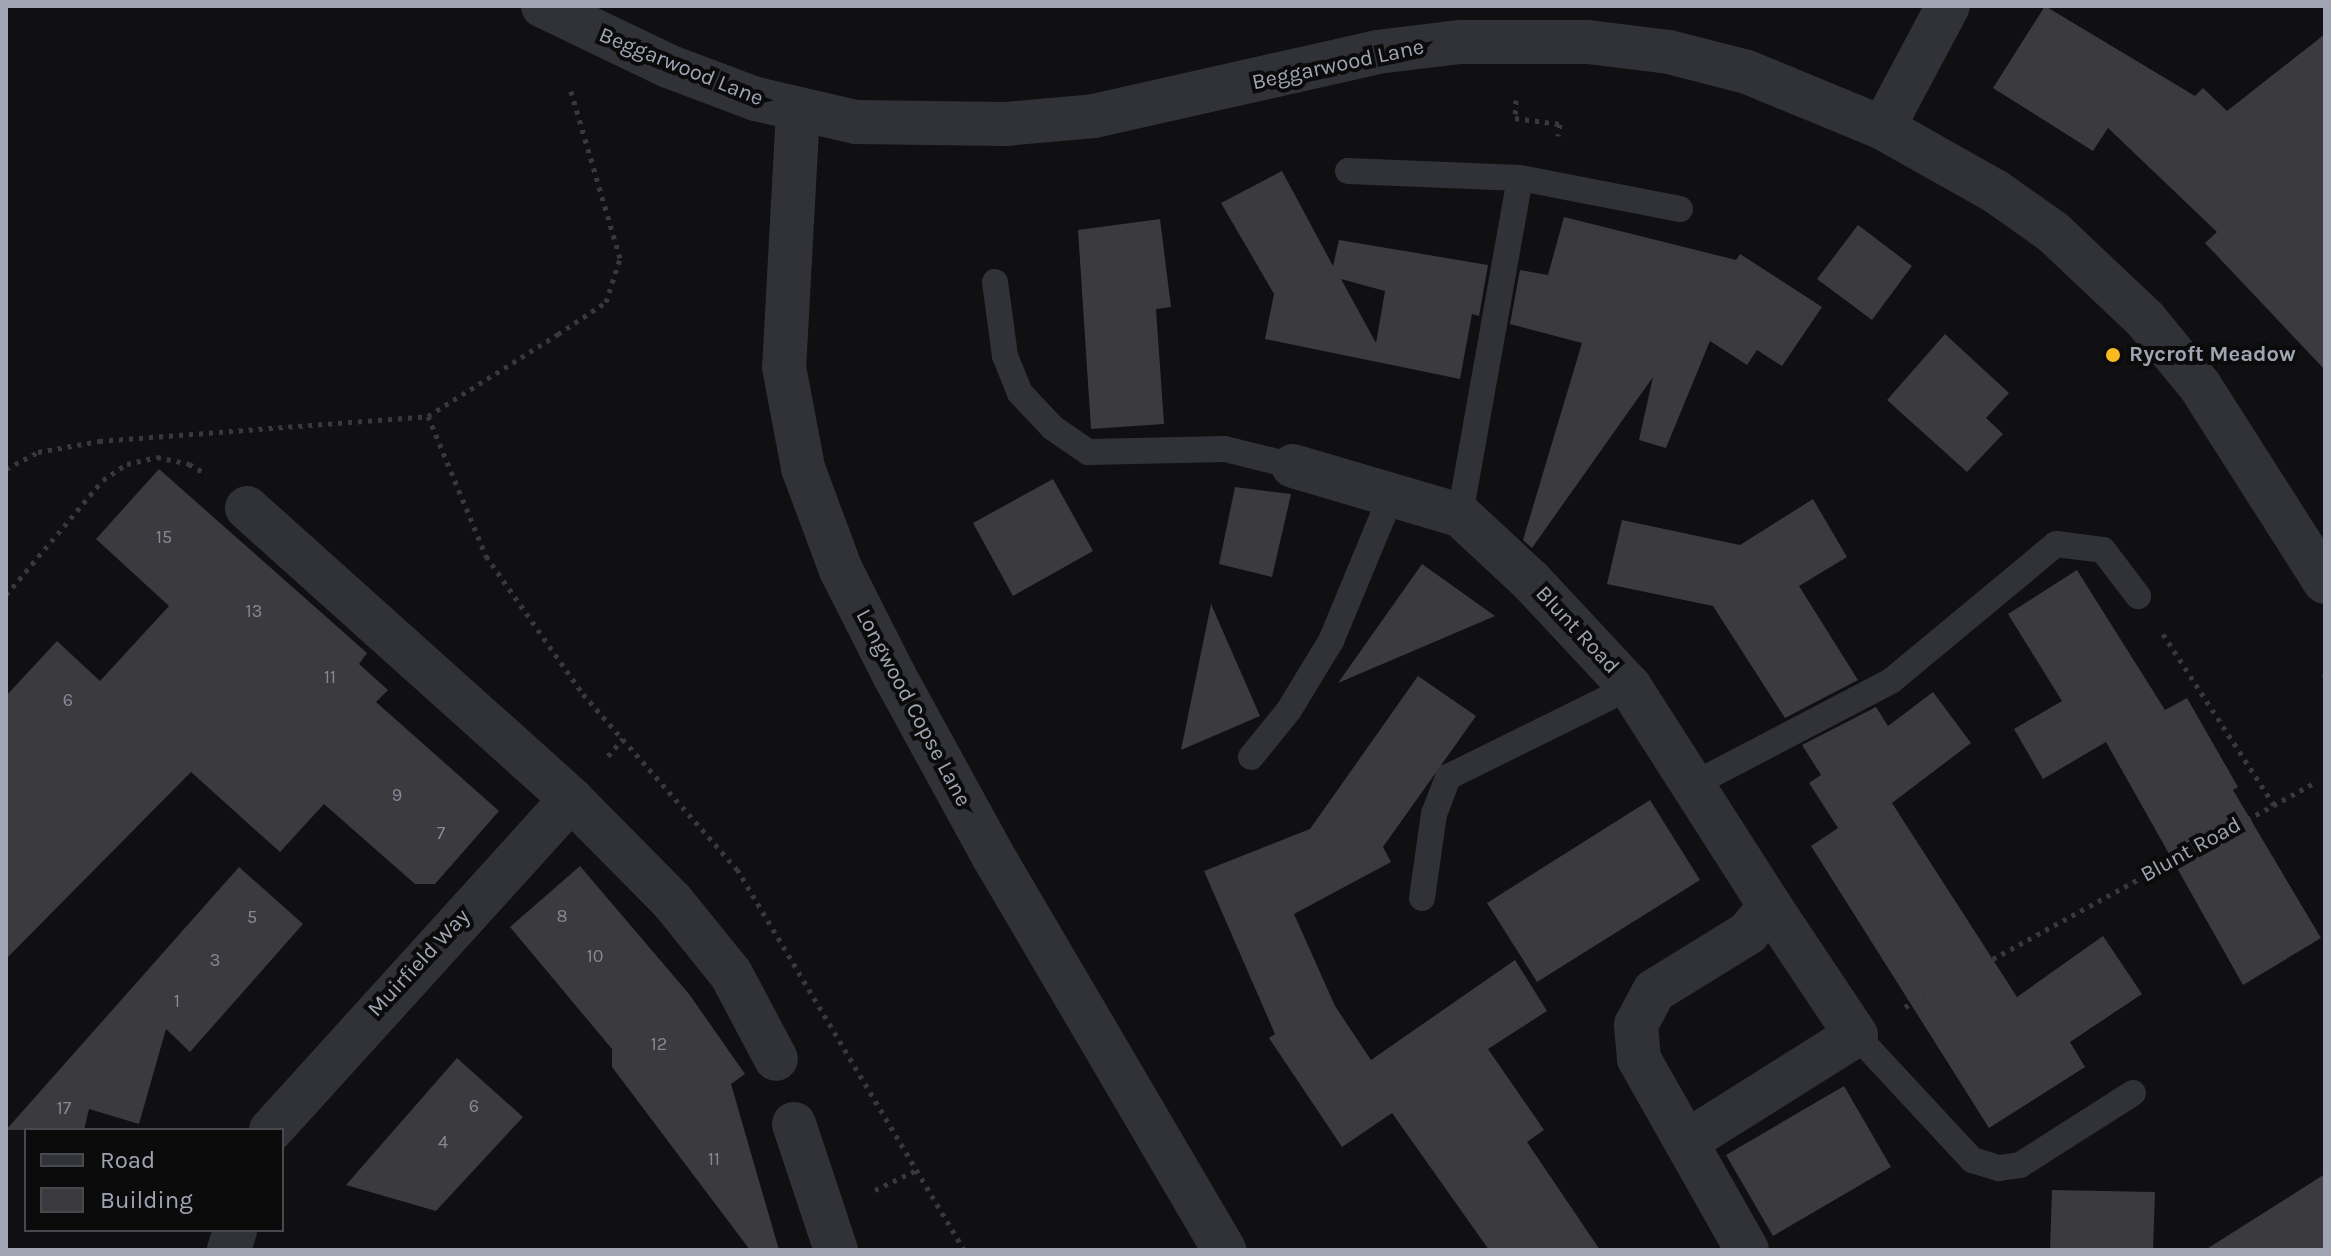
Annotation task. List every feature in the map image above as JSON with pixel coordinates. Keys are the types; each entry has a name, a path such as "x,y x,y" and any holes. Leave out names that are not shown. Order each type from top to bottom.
{"street":[{"name":"Beggarwood Lane","path":"543,6 668,66 798,111 856,122 924,125 1094,116 1377,52 1520,41 1669,52 1747,72 1883,128 1995,191 2053,232 2145,319 2208,398 2325,582"},
{"path":"1883,128 1948,6"},
{"name":"Longwood Copse Lane","path":"798,111 784,367 809,483 841,570 901,689 992,854 1224,1250"},
{"name":"Blunt Road","path":"1293,466 1460,515 1531,581 1630,687 1696,783 1770,906 1856,1035"},
{"path":"247,508 571,799 672,901 731,974 776,1059"},
{"name":"Muirfield Way","path":"273,1128 571,799"},
{"path":"1747,1250 1689,1140 1639,1059 1636,1025 1654,991 1748,933 1770,906"},
{"path":"1689,1140 1856,1035"},
{"path":"794,1124 836,1250"}],"lane":[{"path":"1348,171 1520,178 1680,209"},
{"path":"1460,515 1520,178"},
{"path":"995,282 1005,356 1020,393 1053,428 1088,452 1225,449 1293,466"},
{"path":"1251,757 1289,710 1331,641 1392,494"},
{"path":"1696,783 1891,681 2056,544 2103,550 2138,596"},
{"path":"1422,898 1434,814 1448,777 1630,687"},
{"path":"1856,1035 1972,1160 1999,1168 2020,1165 2133,1093"}],"path":[{"path":"1520,41 1515,118 1560,124 1555,152 1515,147 1520,178"},
{"path":"6,469 38,452 99,441 428,416 606,302 620,258 570,88"},
{"path":"428,416 486,556 583,694 737,869 964,1250"},
{"path":"6,595 103,480 127,464 157,457 189,464 247,508"},
{"path":"2138,596 2274,805"},
{"name":"Blunt Road","path":"1856,1035 2317,781"}],"building":[{"path":"2045,6 2195,96 2203,88 2227,111 2325,34 2325,370 2205,243 2217,232 2108,128 2093,151 1993,88"},
{"path":"1282,171 1333,266 1339,240 1488,265 1479,316 1472,314 1460,379 1265,339 1274,294 1221,203","holes":["1341,279 1385,291 1376,343"]},
{"path":"1564,217 1736,260 1740,254 1822,307 1782,366 1757,350 1747,365 1710,341 1666,448 1639,440 1653,377 1532,548 1523,540 1582,343 1510,324 1520,270 1548,275"},
{"path":"1160,219 1171,307 1156,309 1164,424 1091,429 1078,230"},
{"path":"1858,225 1912,266 1872,320 1817,279"},
{"path":"1945,334 2009,393 1986,418 2003,434 1967,472 1887,400"},
{"path":"159,469 367,653 359,664 388,690 376,702 499,811 435,884 415,884 324,804 280,852 191,772 6,959 6,696 57,641 100,681 169,606 96,539"},
{"path":"1053,479 1093,551 1013,596 973,523"},
{"path":"1235,487 1291,494 1272,577 1219,564"},
{"path":"1813,499 1847,557 1799,586 1858,680 1785,718 1713,606 1607,584 1622,520 1740,545"},
{"path":"1422,564 1495,616 1338,683"},
{"path":"2077,570 2165,710 2187,698 2238,787 2233,790 2321,938 2243,985 2106,742 2043,779 2014,729 2062,701 2008,614"},
{"path":"1211,604 1260,716 1181,750"},
{"path":"1418,676 1476,716 1383,847 1391,862 1294,914 1335,1006 1371,1060 1515,960 1547,1011 1488,1049 1544,1130 1527,1142 1600,1250 1489,1250 1392,1113 1342,1147 1269,1038 1275,1034 1204,871 1310,829"},
{"path":"1933,692 1971,743 1892,803 2017,997 2103,936 2142,994 2070,1042 2085,1067 1989,1128 1811,846 1838,828 1809,783 1821,775 1802,745 1876,707 1888,726"},
{"path":"1650,800 1700,880 1537,982 1487,903"},
{"path":"580,866 689,994 745,1074 731,1084 779,1250 750,1250 612,1067 612,1049 510,927"},
{"path":"239,867 303,924 190,1052 166,1029 139,1124 89,1109 84,1128 6,1130"},
{"path":"457,1058 523,1117 436,1211 346,1185"},
{"path":"1844,1086 1891,1167 1773,1236 1726,1155"},
{"path":"2325,1174 2325,1250 2205,1250"},
{"path":"2052,1190 2155,1192 2153,1250 2050,1250"}],"place":[{"name":"Rycroft Meadow","path":"2113,355"}]}
